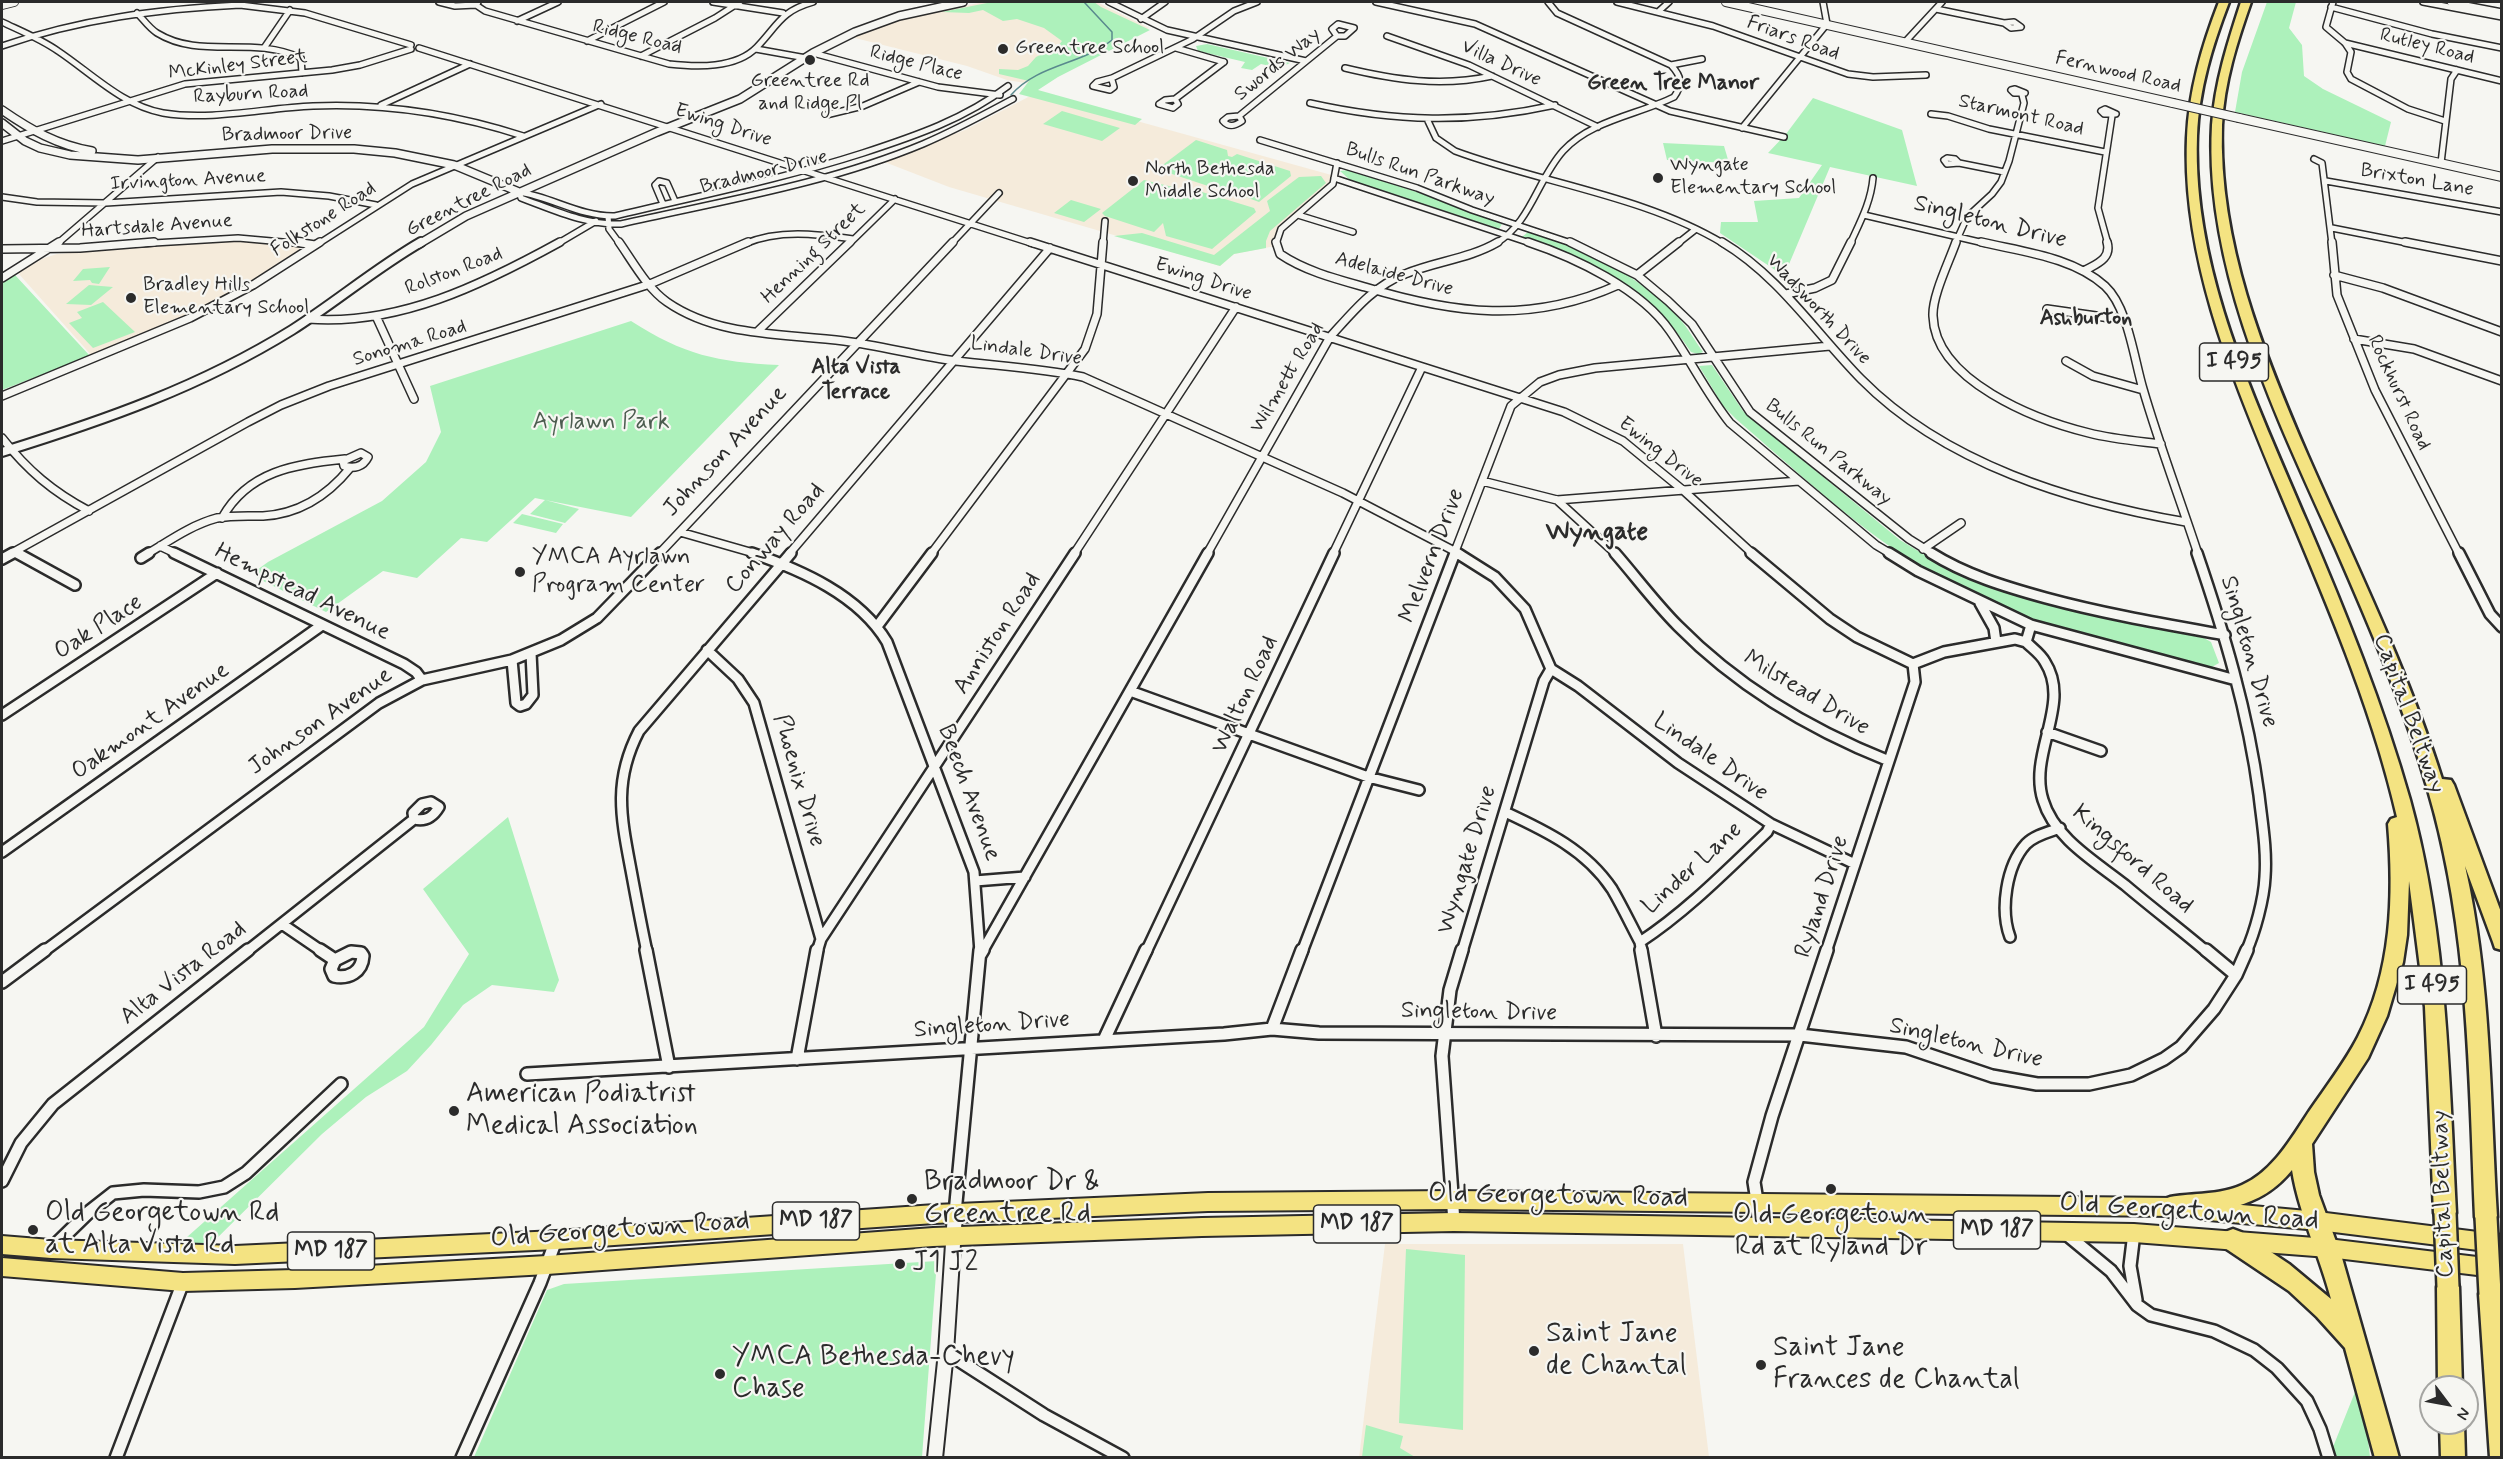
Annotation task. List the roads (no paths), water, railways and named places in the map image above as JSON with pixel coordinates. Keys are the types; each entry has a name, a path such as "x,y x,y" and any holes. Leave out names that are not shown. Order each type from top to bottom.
{"highway":[{"name":"Capital Beltway","path":"2224,2 2202,60 2193,114 2192,168 2200,238 2220,319 2235,363 2354,657 2391,761 2414,859 2425,923 2439,1054 2450,1375"},
{"name":"Capital Beltway","path":"2246,2 2224,64 2216,118 2217,173 2226,241 2246,314 2276,396 2392,662 2416,725 2444,817 2469,935 2476,1004 2490,1294 2502,1457"},
{"path":"2392,662 2441,772 2502,942"},
{"path":"2170,1207 2216,1200 2252,1191 2275,1176 2301,1141 2365,1043 2382,1005 2399,933 2402,868 2391,761"},
{"path":"2301,1141 2303,1172 2308,1195 2328,1248 2359,1353 2386,1458"},
{"path":"2233,1240 2298,1282 2337,1319 2359,1353"},
{"path":"2451,1435 2452,1458"}],"main road":[{"path":"2,5 14,2"},
{"name":"Fernwood Road","path":"1726,2 2502,177"},
{"name":"Old Georgetown Road","path":"2,1245 51,1250 235,1255 556,1240 955,1213 1208,1202 1453,1200 2170,1207 2318,1221 2502,1244"},
{"name":"Old Georgetown Road","path":"2,1267 183,1282 296,1279 547,1264 830,1243 1202,1227 1454,1222 1761,1226 1793,1229 2062,1230 2134,1233 2328,1248 2502,1269"}],"street":[{"path":"439,2 455,6 477,3"},
{"path":"517,21 558,2"},
{"path":"586,41 664,2"},
{"path":"713,2 738,3 783,13 813,2"},
{"name":"Greentree Road","path":"2,452 88,426 178,390 249,355 308,319 420,242 466,216 751,93 813,53 855,32 881,22 963,2"},
{"path":"1109,2 1167,30 1306,61"},
{"path":"1142,19 1165,2"},
{"path":"1112,80 1176,48 1247,2 1257,2"},
{"path":"1376,2 1475,24 1681,114 1784,137"},
{"path":"1548,2 1557,13 1671,65 1702,59"},
{"name":"Friars Road","path":"1617,2 1659,10 1713,26 1840,72 1864,77 1926,75"},
{"path":"1659,10 1669,2"},
{"path":"1742,128 1827,24 1823,2"},
{"path":"1905,42 1942,2"},
{"path":"2423,2 2502,17"},
{"path":"2450,2 2502,12"},
{"path":"2,46 83,21 238,3 290,10 411,47"},
{"name":"Ridge Road","path":"477,3 487,12 669,64 699,66 732,60 756,49"},
{"path":"641,56 738,3"},
{"path":"2445,121 2408,109 2351,79 2347,72 2351,52 2345,43 2326,27 2332,4 2442,37 2502,48"},
{"path":"1936,9 2004,23"},
{"path":"264,48 290,10"},
{"path":"137,13 153,32 175,41 208,47 264,48 294,53 301,58 302,73"},
{"path":"783,13 756,49 806,58"},
{"name":"Rayburn Road","path":"2,22 32,36 130,100 151,110 179,114 313,106 379,106 453,115 486,123 523,136"},
{"name":"Swords Way","path":"1239,116 1337,36"},
{"name":"Villa Drive","path":"1388,36 1435,50 1598,127"},
{"name":"Rutley Road","path":"2345,43 2502,81"},
{"name":"Ewing Drive","path":"411,47 421,45 419,48 1519,397 1598,427 1623,441 1684,491 1733,538 1813,607 1857,637 1913,664"},
{"name":"McKinley Street","path":"2,141 130,100 202,81 302,73 360,64 411,47"},
{"path":"1175,99 1224,62 1176,48"},
{"name":"Ridge Place","path":"813,53 953,91 998,94 1013,99"},
{"path":"379,106 470,64"},
{"name":"Wilmett Road","path":"980,955 1330,337 1376,289 1404,273 1477,253 1506,236 1517,225 1555,161 1566,148 1598,127 1674,97 1681,87 1680,75 1671,65"},
{"path":"1345,68 1398,81 1425,84 1461,83 1492,76"},
{"path":"2440,163 2451,79 2457,70"},
{"path":"826,115 863,106 919,82"},
{"name":"Bradmoor Drive","path":"596,220 807,171 892,144 949,122 1008,86"},
{"path":"2022,95 2024,103 2004,172 1996,190 1971,213 1959,236 1932,314 1936,336 1946,354 1960,369 1982,387 2009,403 2053,422 2088,432 2161,444"},
{"name":"Bradmoor Drive","path":"2,123 40,148 70,155 138,160 272,149 334,148 395,153 454,165 519,192 521,198 596,220 608,226 824,176 919,146 981,118 1013,99"},
{"path":"1310,103 1371,116 1428,122 1494,118 1555,105"},
{"name":"Folkstone Road","path":"2,396 190,318 253,285 412,184 601,104"},
{"name":"Bradmoor Drive","path":"2,110 53,143 80,149 158,157"},
{"name":"Starmont Road","path":"1930,114 2104,152"},
{"path":"2084,271 2104,260 2109,248 2098,208 2104,152 2112,116"},
{"name":"Wadsworth Drive","path":"1428,122 1433,136 1448,148 1656,213 1696,229 1749,260 1786,294 1864,383 1934,435 1976,458 2071,496 2110,507 2186,522"},
{"name":"Bulls Run Parkway","path":"1260,140 1417,188 1587,249 1637,275 1692,324 1750,412 1923,549 1973,575 2041,598 2106,614 2225,635"},
{"path":"892,144 919,146"},
{"path":"2,278 71,235 158,157"},
{"name":"Rockhurst Road","path":"2314,159 2322,163 2326,181 2337,295 2354,339 2375,390 2490,614 2502,627"},
{"path":"1959,163 2004,172"},
{"name":"Adelaide Drive","path":"1337,164 1334,170 1334,184 1276,236 1275,246 1279,253 1298,266 1440,307 1472,311 1520,311 1565,305 1618,285"},
{"name":"Bulls Run Parkway","path":"1334,178 1587,266 1618,285 1656,312 1730,423 1876,545 1918,571 2031,625 2236,680"},
{"path":"1786,294 1815,288 1832,280 1864,214 1872,191 1873,178"},
{"path":"663,204 655,185 659,181 667,183 675,201"},
{"name":"Brixton Lane","path":"2326,181 2502,212"},
{"name":"Irvington Avenue","path":"2,197 61,203 106,203 282,192 333,196 376,205"},
{"name":"Johnson Avenue","path":"2,982 379,703 422,680 512,660 531,653 561,640 597,618 999,193"},
{"name":"Henning Street","path":"757,332 895,199"},
{"path":"1298,214 1353,232"},
{"name":"Singleton Drive","path":"527,1074 969,1050 1272,1029 1319,1033 1800,1035 1906,1047 1992,1076 2037,1084 2089,1084 2131,1075 2164,1059 2181,1047 2214,1009 2236,975 2251,940 2265,879 2265,842 2253,748 2225,635 2143,390 2119,304 2113,294 2084,271 2054,259 1864,214"},
{"path":"608,216 608,226"},
{"name":"Rolston Road","path":"308,319 333,322 376,316 435,299 499,275 596,220"},
{"path":"680,532 743,548 782,563 834,590 878,625 1085,349 1094,329 1105,222"},
{"name":"Lindale Drive","path":"608,226 650,284 667,302 688,314 723,326 757,332 857,343 955,361 1031,367 1068,373 1098,382 1263,456 1359,502 1456,553"},
{"path":"2332,228 2502,261"},
{"path":"1637,275 1696,229"},
{"name":"Sonoma Road","path":"2,559 281,405 329,386 650,284 734,247 770,237 810,233 853,239"},
{"name":"Hartsdale Avenue","path":"2,249 48,251 234,238 272,238 315,245"},
{"name":"Conway Road","path":"669,1067 620,816 620,779 626,753 639,730 706,650 1050,248"},
{"path":"2334,274 2383,288 2502,332"},
{"name":"Anniston Road","path":"797,1059 814,961 821,939 1236,307"},
{"path":"2047,309 2124,320"},
{"path":"376,316 414,399"},
{"path":"2354,339 2414,349 2502,381"},
{"name":"Melvern Drive","path":"1272,1029 1511,406 1530,386 1561,375 1595,368 1830,346"},
{"path":"2066,361 2092,376 2143,390"},
{"name":"Walton Road","path":"1104,1040 1422,367"},
{"path":"2,438 41,483 89,511"},
{"path":"141,558 196,526 222,518 274,515 300,507 336,486 350,468 362,465 368,457 364,454 357,454 345,459 317,461 255,482 236,495 222,518"},
{"path":"345,459 343,464 350,468"},
{"path":"1482,481 1557,500 1799,481"},
{"name":"Milstead Drive","path":"1557,500 1614,551 1661,608 1726,669 1810,725 1868,754 1889,761"},
{"path":"1923,549 1961,523"},
{"name":"Hempstead Avenue","path":"160,546 404,664 416,672 422,680"},
{"path":"16,552 75,585"},
{"path":"1456,553 1476,563 1512,593 1525,609 1551,669"},
{"name":"Oak Place","path":"2,715 217,573"},
{"path":"1979,601 1994,628 1996,642"},
{"name":"Oakmont Avenue","path":"2,852 322,625"},
{"name":"Beech Avenue","path":"878,625 887,642 936,766 974,872 975,881 980,955 969,1050 946,1352 935,1458"},
{"path":"1913,664 1944,652 2015,639 2026,642 2031,625"},
{"name":"Kingsford Road","path":"2026,642 2042,656 2055,680 2055,697 2037,778 2042,800 2060,828 2083,851 2236,975"},
{"name":"Phoenix Drive","path":"706,650 738,679 754,703 821,939"},
{"path":"512,660 516,703 520,706 526,704 533,695 531,653"},
{"name":"Ryland Drive","path":"1761,1226 1754,1182 1772,1116 1916,682 1913,664"},
{"name":"Lindale Drive","path":"1551,669 1578,686 1678,763 1771,824 1855,864"},
{"name":"Wyngate Drive","path":"1454,1222 1442,1056 1450,990 1544,681 1551,669"},
{"path":"1130,692 1368,777 1419,790"},
{"path":"2047,732 2101,751"},
{"path":"1505,812 1547,831 1583,856 1611,888 1640,942 1656,1036"},
{"name":"Alta Vista Road","path":"2,1181 21,1143 52,1104 414,819"},
{"name":"Linder Lane","path":"1640,942 1659,930 1686,907 1767,832 1771,824"},
{"path":"2010,937 2005,927 2004,916 2009,883 2018,858 2026,845 2037,836 2060,828"},
{"path":"975,881 1025,877"},
{"path":"282,924 336,960"},
{"path":"51,1250 90,1211 113,1193 144,1190 199,1192 224,1187 246,1173 341,1084"},
{"path":"2062,1230 2111,1271 2137,1305 2151,1315 2214,1330 2254,1350 2277,1368 2307,1401 2320,1429 2328,1458"},
{"path":"2134,1233 2130,1253 2130,1278 2137,1305"},
{"path":"462,1458 556,1240"},
{"path":"116,1458 183,1282"},
{"path":"946,1352 1044,1415 1123,1458"}],"waterway":[{"path":"1011,95 1034,77 1087,55 1112,40 1112,32 1084,2"}],"place":[{"name":"Greentree School","path":"1003,49"},
{"name":"Greentree Rd and Ridge Pl","path":"810,60"},
{"name":"Wyngate Elementary School","path":"1658,178"},
{"name":"North Bethesda Middle School","path":"1133,181"},
{"name":"Bradley Hills Elementary School","path":"131,298"},
{"name":"YMCA Ayrlawn Program Center","path":"520,572"},
{"name":"American Podiatrist Medical Association","path":"454,1111"},
{"name":"Old Georgetown Rd at Ryland Dr","path":"1831,1189"},
{"name":"Bradmoor Dr & Greentree Rd","path":"912,1199"},
{"name":"Old Georgetown Rd at Alta Vista Rd","path":"33,1230"},
{"name":"J1 J2","path":"900,1264"},
{"name":"Saint Jane de Chantal","path":"1534,1351"},
{"name":"Saint Jane Frances de Chantal","path":"1761,1365"},
{"name":"YMCA Bethesda-Chevy Chase","path":"720,1374"}],"district":[{"name":"Green Tree Manor","path":"1673,84"},
{"name":"Ashburton","path":"2086,319"},
{"name":"Alta Vista Terrace","path":"856,380"},
{"name":"Wyngate","path":"1597,534"}],"park label":[{"name":"Ayrlawn Park","path":"601,423"}]}
